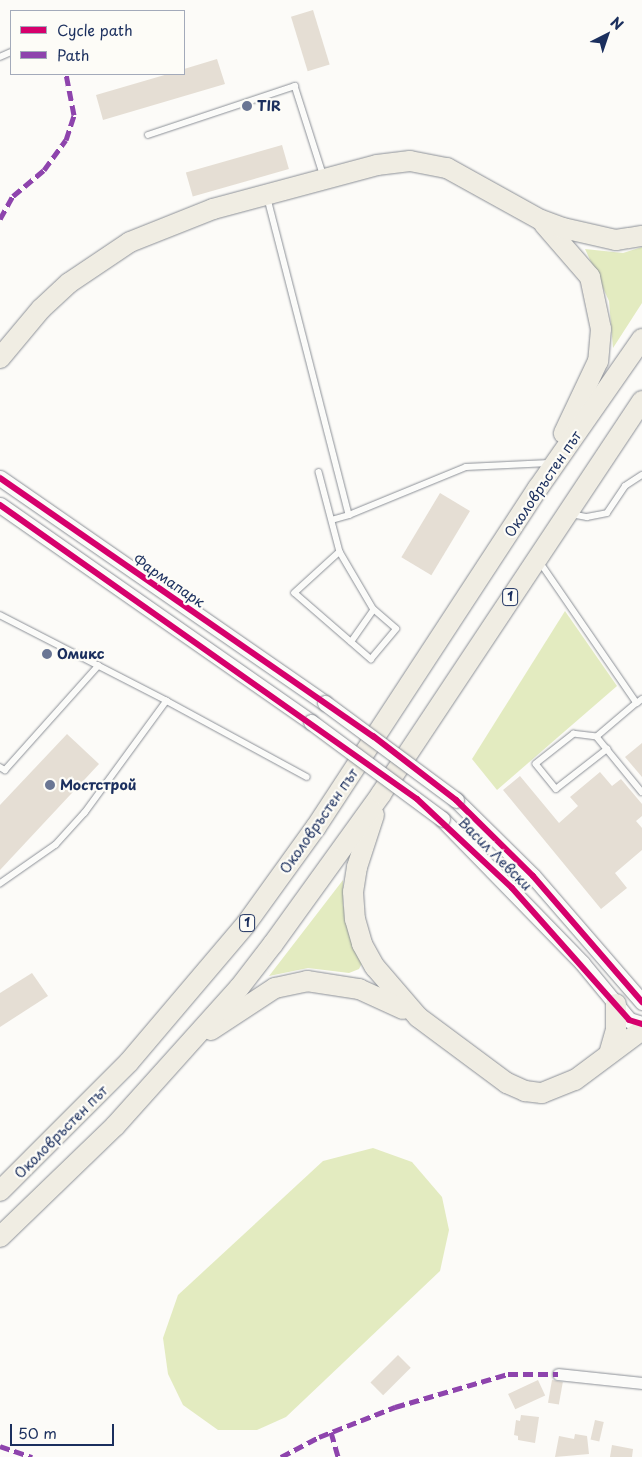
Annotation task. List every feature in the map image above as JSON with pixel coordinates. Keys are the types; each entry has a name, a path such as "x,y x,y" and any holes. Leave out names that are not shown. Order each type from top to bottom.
{"highway":[{"path":"0,358 41,308 98,262 166,225 324,178 410,162 447,168 541,220 588,236 616,240 642,236"},
{"path":"538,488 598,361 600,329 590,277 575,256 541,220"},
{"name":"Околовръстен път","path":"0,1192 129,1062 246,924 367,751 538,488 642,339"},
{"name":"1","path":"0,1237 108,1133 192,1042 296,914 380,794 642,401"},
{"path":"380,794 357,867 353,892 355,919 362,944 375,967 418,1016 482,1066 525,1091 558,1089 642,1030"},
{"path":"192,1042 275,988 307,981 359,989 418,1016"},
{"path":"609,1054 616,1030 616,1004"}],"street":[{"name":"Фармапарк","path":"0,478 325,703"},
{"name":"Васил Левски","path":"0,505 311,722 442,819 518,895 629,1020 642,1024"},
{"name":"Васил Левски","path":"325,703 456,800 533,876 642,1002"},
{"path":"558,1374 642,1382"}],"lane":[{"path":"148,135 295,86 324,178"},
{"path":"266,194 349,515"},
{"path":"332,520 349,515 466,467 549,463"},
{"path":"319,472 340,552 374,610 396,629 371,659 295,593 340,552"},
{"path":"566,513 587,517 607,512 625,486 642,475"},
{"path":"537,557 639,701 597,737"},
{"path":"352,642 374,610"},
{"path":"0,616 307,777"},
{"path":"0,767 5,770 98,666"},
{"path":"0,884 62,838 167,702"},
{"path":"607,749 556,789 536,764 574,734 597,737 607,749 642,792"}],"green space":[{"path":"642,247 642,303 613,348 609,301 585,249 623,253"},
{"path":"565,611 617,686 497,790 472,759"},
{"path":"343,880 343,905 362,963 359,969 349,973 308,968 269,976"},
{"path":"373,1148 412,1162 442,1197 449,1230 440,1271 286,1417 257,1430 218,1430 183,1405 168,1374 163,1338 178,1295 323,1161"}],"building":[{"path":"313,10 330,65 308,71 291,17"},
{"path":"217,59 225,84 103,120 96,95 165,75 185,75 185,69"},
{"path":"282,145 289,169 193,197 186,173"},
{"path":"440,493 470,511 431,575 401,557"},
{"name":"Мостстрой","path":"67,734 99,764 0,870 0,805"},
{"path":"642,743 642,777 625,757"},
{"path":"600,772 612,786 621,779 642,804 642,816 636,821 642,828 642,850 615,873 627,888 601,909 503,790 520,776 559,823 578,806 570,797"},
{"path":"32,973 48,996 0,1027 0,993"},
{"path":"398,1355 411,1368 383,1395 370,1383"},
{"path":"538,1380 545,1395 515,1409 508,1394"},
{"path":"552,1380 563,1382 559,1405 548,1403"},
{"path":"521,1415 539,1417 535,1443 518,1440 518,1436 514,1435 516,1420 520,1421"},
{"path":"595,1420 604,1422 599,1442 591,1439"},
{"path":"575,1434 587,1436 589,1454 555,1457 559,1436 574,1439"},
{"path":"612,1445 633,1449 632,1457 610,1457"}],"marked path":[{"path":"0,219 13,196 44,170 66,140 74,115 66,75"},
{"path":"281,1457 319,1437 395,1407 508,1374 558,1374"},
{"path":"331,1432 338,1457"},
{"path":"0,1446 32,1457"}],"cycle path":[{"path":"0,478 373,736 456,800 533,876 642,1002"},
{"path":"0,505 417,799 512,888 629,1020 642,1024"}],"place":[{"name":"TIR","path":"247,106"},
{"name":"Омикс","path":"47,654"},
{"name":"Мостстрой","path":"50,785"}]}
